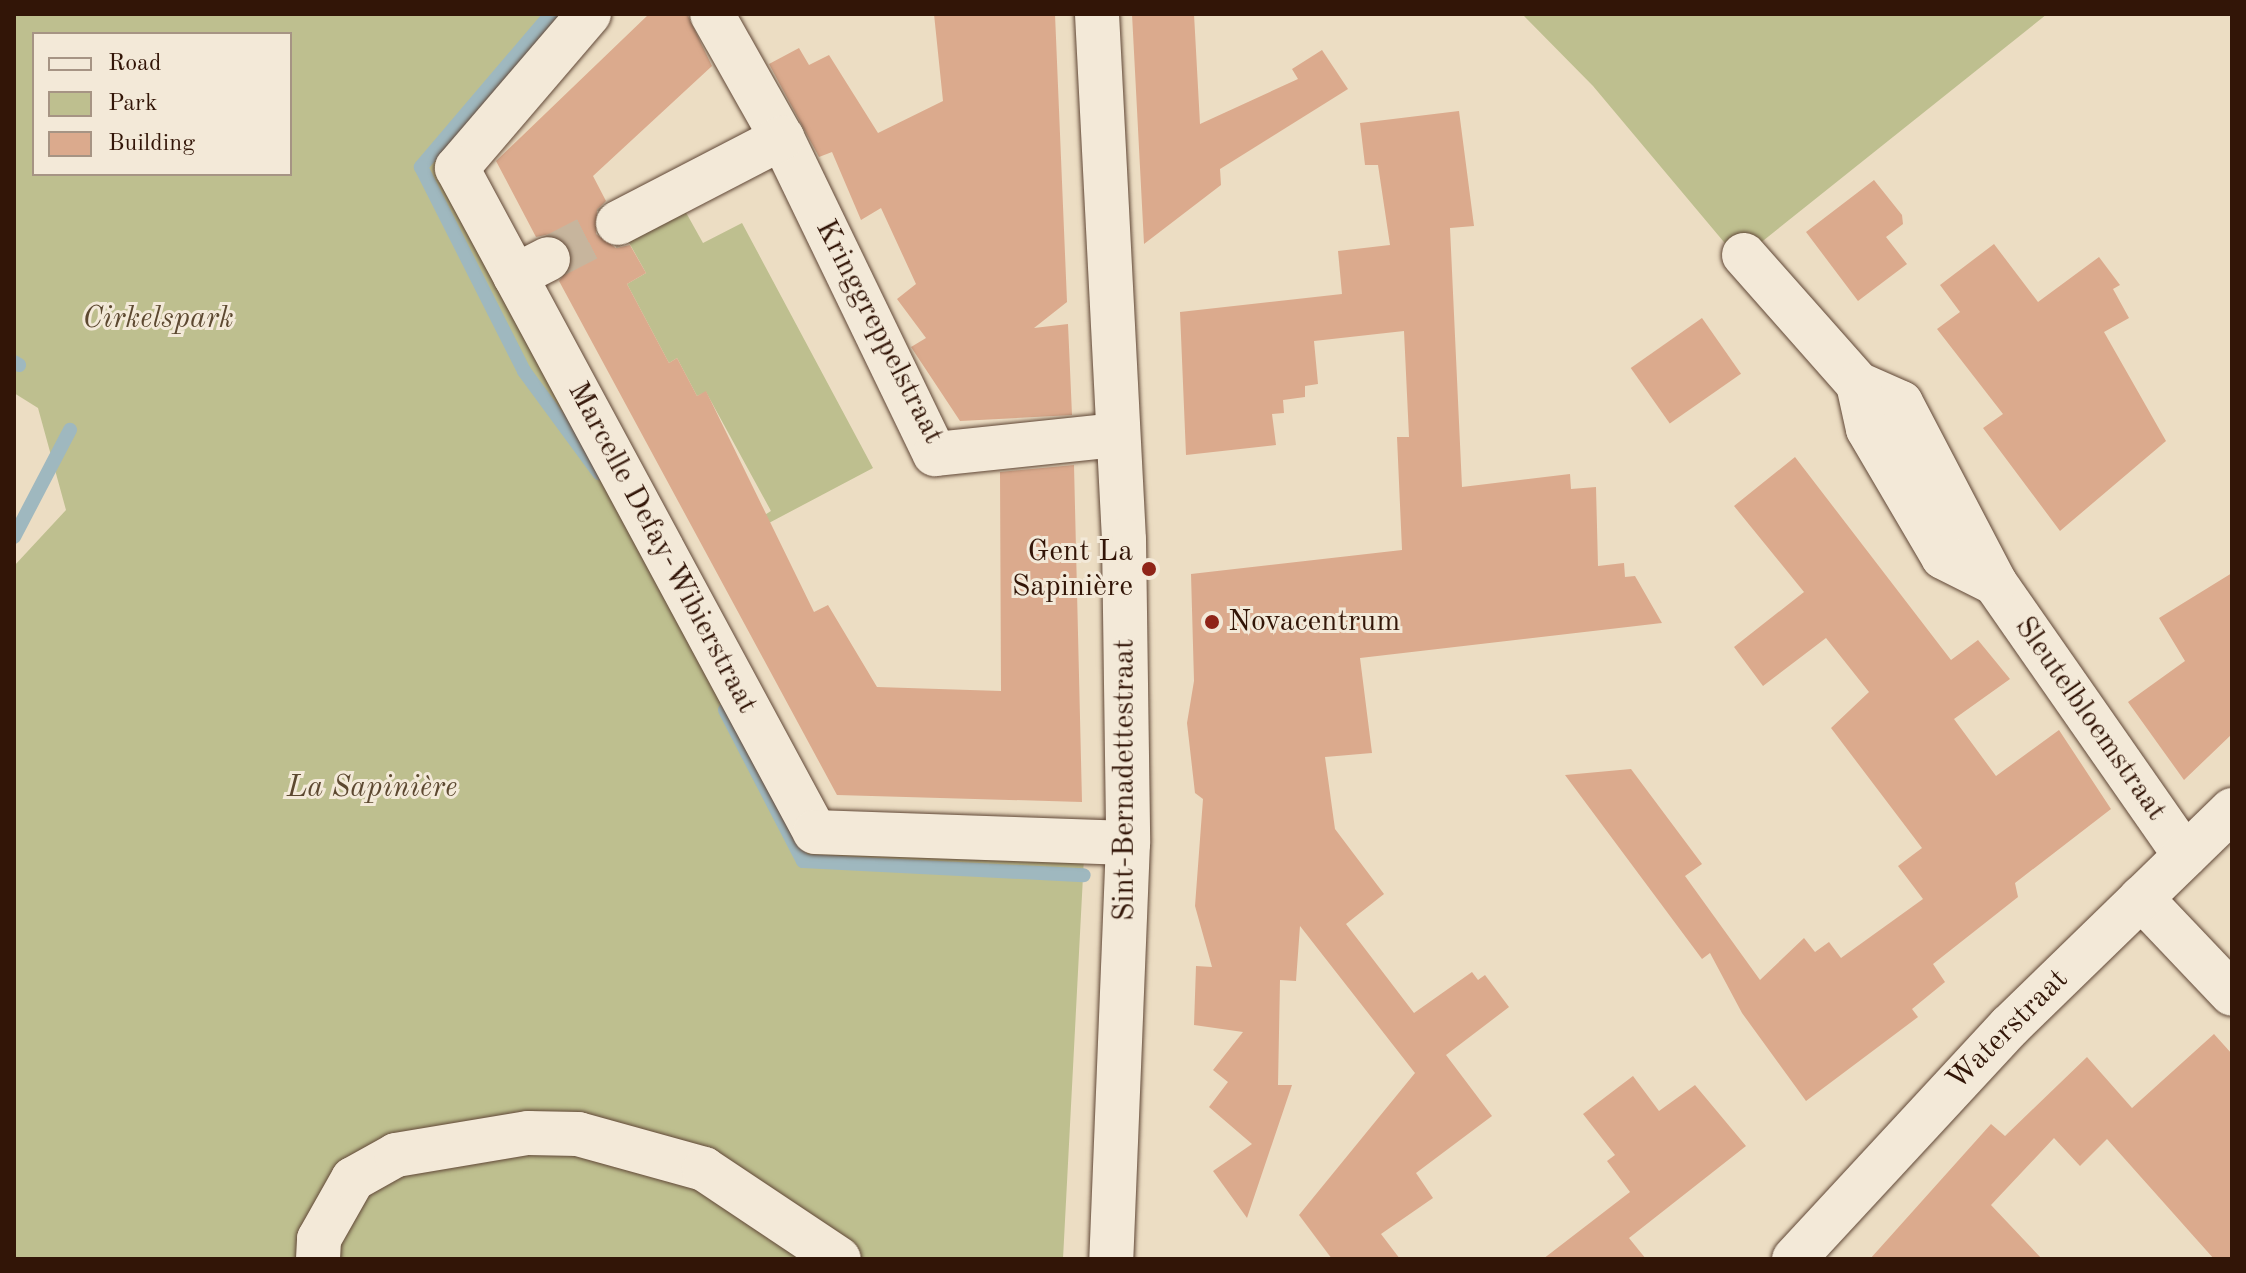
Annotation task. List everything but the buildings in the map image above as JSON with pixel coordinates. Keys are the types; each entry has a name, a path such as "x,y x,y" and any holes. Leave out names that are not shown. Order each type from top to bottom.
{"street":[{"name":"Marcelle Defay-Wibierstraat","path":"589,14 457,168 531,268 815,832 1128,843"},
{"name":"Kringgreppelstraat","path":"712,14 782,138 935,454 1117,435"},
{"name":"Sint-Bernadettestraat","path":"1097,14 1117,435 1128,843 1111,1259"},
{"path":"618,223 782,138"},
{"name":"Sleutelbloemstraat","path":"1744,255 1858,384 1901,403 1995,583 2185,855"},
{"name":"Waterstraat","path":"1794,1259 1947,1091 2232,810"},
{"path":"2141,898 2232,994"},
{"path":"318,1259 319,1239 353,1179 408,1152 528,1133 578,1134 704,1169 839,1259"}],"green space":[{"name":"La Sapinière","path":"14,14 560,14 442,168 806,845 1084,857 1063,1259 14,1259 14,566 66,510 38,408 14,393"},
{"path":"1522,14 2047,14 1739,260 1593,86"},
{"path":"684,209 703,243 742,223 873,468 767,524 763,516 771,511 706,392 697,396 677,358 669,363 627,284 646,273 627,239"}],"waterway":[{"path":"551,14 421,167 524,371 599,473"},
{"path":"14,362 19,365"},
{"path":"14,537 70,430"},
{"path":"725,710 803,861 1084,875"}],"tunnel":[{"path":"548,259 618,223"}],"place":[{"name":"Gent La Sapinière","path":"1149,569"},
{"name":"Novacentrum","path":"1212,622"}],"park label":[{"name":"Cirkelspark","path":"158,319"}]}
